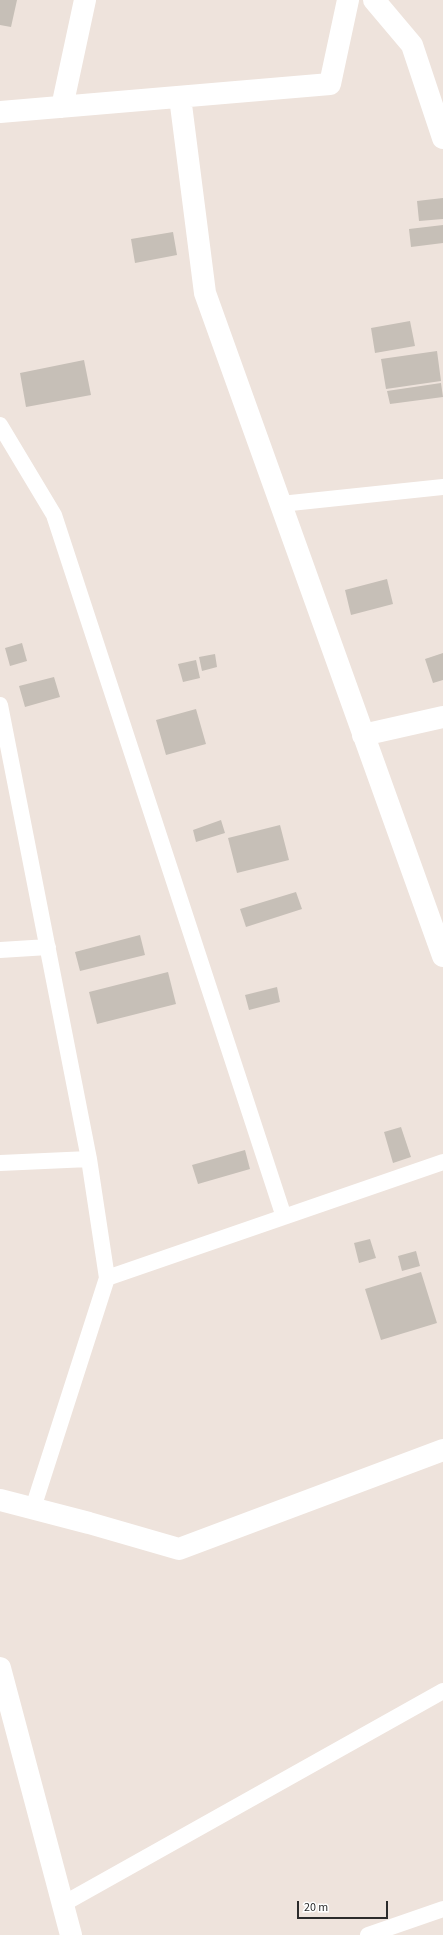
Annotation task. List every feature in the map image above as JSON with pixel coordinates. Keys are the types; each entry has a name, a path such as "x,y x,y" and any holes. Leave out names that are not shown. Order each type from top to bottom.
{"street":[{"path":"62,107 85,0"},
{"path":"0,112 330,84 348,0"},
{"path":"374,0 412,45 443,138"},
{"path":"180,97 205,294 443,956"},
{"path":"363,735 443,717"},
{"path":"0,1500 179,1549 443,1450"},
{"path":"0,1668 6,1718 63,1904 71,1935"}],"lane":[{"path":"0,425 54,515 284,1217"},
{"path":"281,504 443,487"},
{"path":"0,705 4,742 48,947 89,1159 107,1278 33,1508"},
{"path":"0,950 48,947"},
{"path":"0,1163 89,1159"},
{"path":"107,1278 443,1162"},
{"path":"63,1904 443,1691"},
{"path":"368,1935 443,1909"}],"building":[{"path":"0,0 17,0 11,27 0,25"},
{"path":"443,198 443,219 419,221 417,201"},
{"path":"443,225 443,243 411,247 409,229"},
{"path":"173,232 177,255 135,263 131,239"},
{"path":"410,321 415,346 375,353 371,328"},
{"path":"437,351 441,381 386,389 381,359"},
{"path":"84,360 91,395 26,407 20,373"},
{"path":"441,383 443,397 390,404 387,391"},
{"path":"387,579 393,604 351,615 345,590"},
{"path":"22,643 27,661 10,666 5,648"},
{"path":"443,653 443,680 433,683 425,659"},
{"path":"215,654 217,667 202,671 199,657"},
{"path":"196,660 200,678 183,682 178,664"},
{"path":"54,677 60,697 25,707 19,686"},
{"path":"196,709 206,744 166,755 156,720"},
{"path":"221,820 225,833 196,842 193,830"},
{"path":"280,825 289,860 237,873 228,838"},
{"path":"296,892 302,909 246,927 240,909"},
{"path":"140,935 145,955 80,971 75,952"},
{"path":"168,972 176,1004 97,1024 89,992"},
{"path":"277,987 280,1002 249,1010 245,995"},
{"path":"401,1127 411,1157 393,1163 384,1132"},
{"path":"245,1150 250,1169 198,1184 192,1165"},
{"path":"370,1239 376,1258 359,1263 354,1243"},
{"path":"416,1251 420,1266 402,1271 398,1256"},
{"path":"421,1272 437,1323 381,1340 365,1289"}]}
